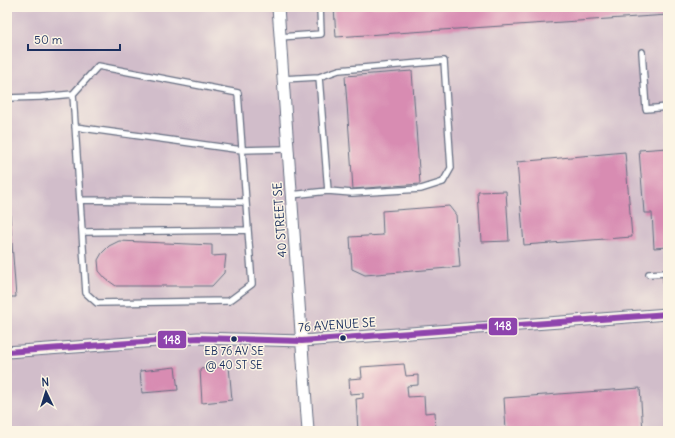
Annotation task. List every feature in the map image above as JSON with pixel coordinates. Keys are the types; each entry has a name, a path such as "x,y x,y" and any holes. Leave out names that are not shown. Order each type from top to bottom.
{"street":[{"name":"40 STREET SE","path":"278,7 308,431"},
{"name":"76 AVENUE SE","path":"7,352 198,338 302,341 668,314"}],"lane":[{"path":"280,37 321,34 320,7"},
{"path":"642,52 646,109 668,107"},
{"path":"283,79 319,77 339,70 444,61 451,168 443,182 421,189 352,193 328,191 291,195"},
{"path":"7,98 73,94 98,66 238,93 252,284 229,301 97,303 86,293 73,94"},
{"path":"319,77 328,191"},
{"path":"75,127 242,150 288,149"},
{"path":"80,200 245,202"},
{"path":"82,232 248,230"},
{"path":"649,274 667,273 668,301"}],"shaded area":[{"path":"7,7 668,7 668,431 7,431"}],"building":[{"path":"334,7 668,7 668,15 336,37"},
{"path":"412,71 420,184 353,189 345,76"},
{"path":"668,148 668,247 654,248 652,213 644,213 639,150"},
{"path":"625,152 632,237 524,245 517,162"},
{"path":"8,189 16,297 7,297"},
{"path":"506,191 509,241 481,242 478,192"},
{"path":"449,206 456,215 460,267 365,275 352,269 350,237 383,235 382,211"},
{"path":"119,241 212,245 212,256 226,255 224,273 212,286 116,286 106,279 99,271 98,260 109,246"},
{"path":"404,364 406,376 418,375 418,385 407,386 408,397 424,396 425,413 435,412 436,431 358,431 356,399 363,398 363,393 350,394 349,379 362,378 361,367"},
{"path":"229,366 232,400 202,403 200,369"},
{"path":"175,367 178,390 142,393 140,371"},
{"path":"640,388 643,431 506,431 504,398"}],"transit line":[{"name":"148","path":"7,352 198,338 302,341 668,314"}],"place":[{"name":"EB 76 AV SE @ 40 ST SE","path":"234,339"}]}
